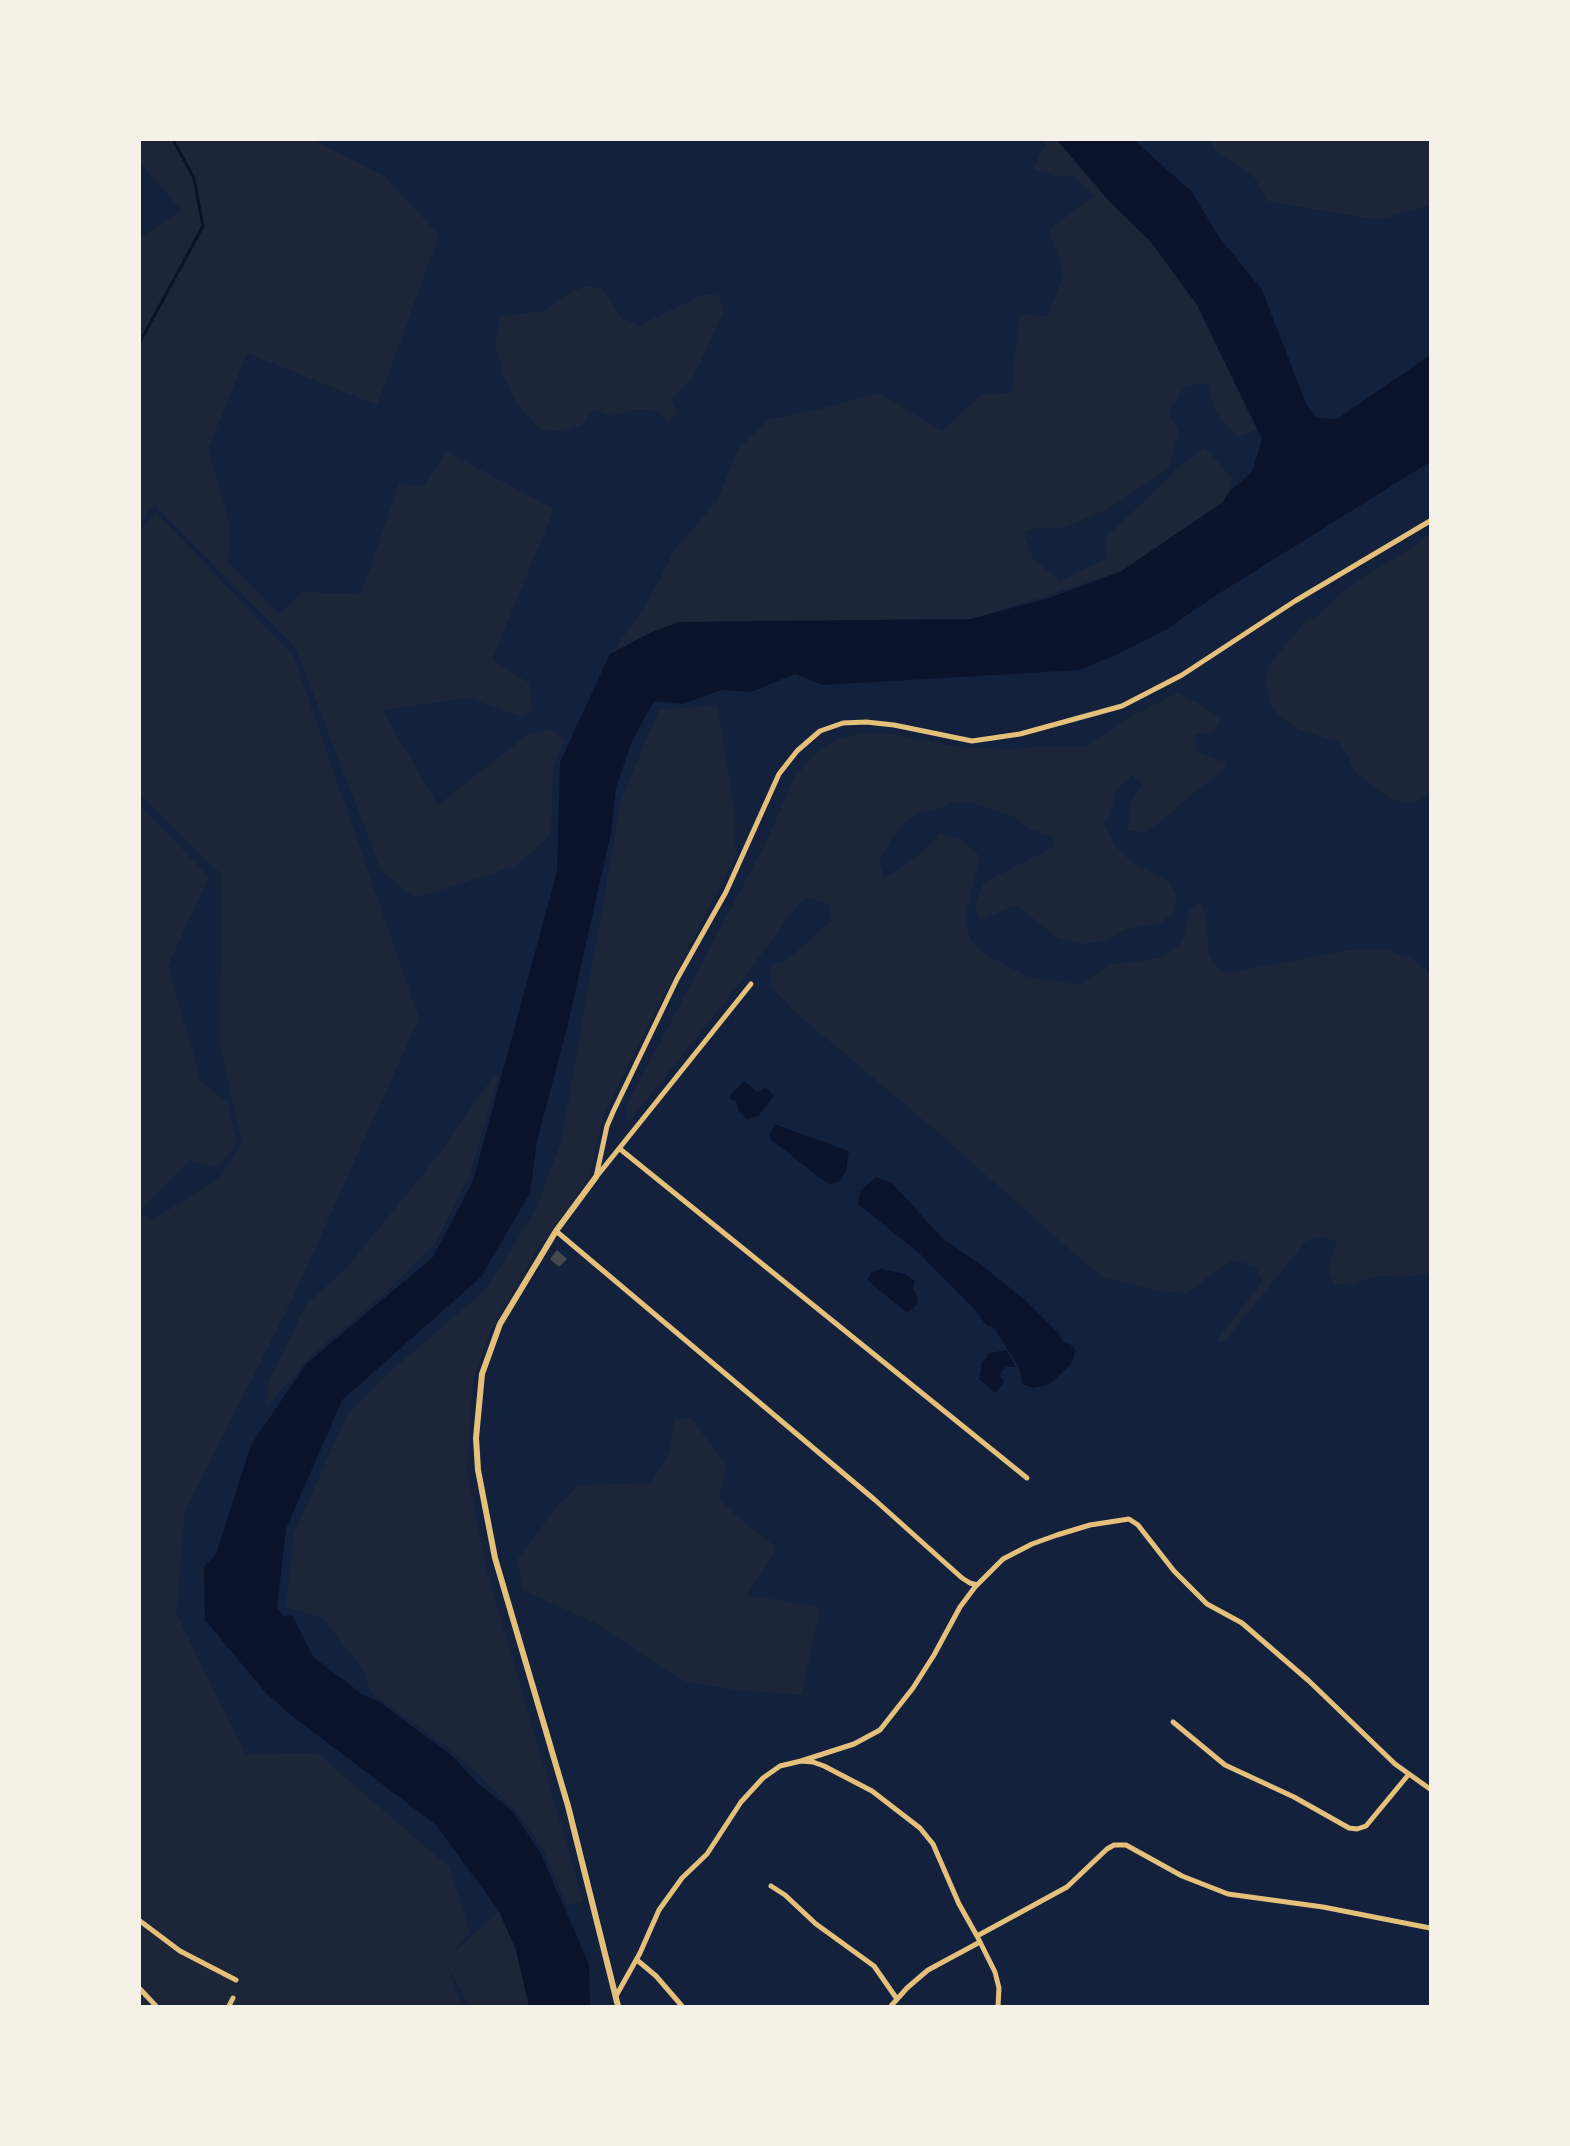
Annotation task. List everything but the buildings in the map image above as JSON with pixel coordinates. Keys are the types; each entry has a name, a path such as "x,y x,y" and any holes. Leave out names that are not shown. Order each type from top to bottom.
{"street":[{"path":"596,1177 607,1126 613,1112 677,979 726,892 779,774 797,751 820,731 843,723 866,722 894,725 972,741 1020,734 1122,706 1182,675 1295,600 1431,521"},
{"path":"618,2007 568,1806 495,1558 478,1470 476,1438 482,1374 489,1350 509,1307 556,1231 596,1177 752,984"},
{"path":"620,1149 1027,1478"},
{"path":"556,1231 874,1500 962,1578 977,1585"},
{"path":"616,1996 637,1960 659,1910 682,1878 707,1854 741,1802 763,1778 780,1766 854,1744 880,1730 913,1688 944,1639 952,1620 977,1585 1003,1559 1032,1544 1090,1525 1129,1519 1138,1525 1174,1571 1207,1604 1242,1623 1309,1681 1395,1764 1431,1789"},
{"path":"1173,1722 1225,1765 1294,1797 1349,1828 1357,1829 1366,1826 1409,1774"},
{"path":"801,1761 825,1766 872,1791 920,1828 933,1844 959,1905 977,1936 997,1980 998,2007"},
{"path":"977,1936 1066,1887 1114,1845 1126,1845 1182,1876 1228,1894 1323,1907 1431,1928"},
{"path":"771,1886 786,1895 816,1924 874,1966 897,1999"},
{"path":"140,1921 180,1951 236,1980"},
{"path":"891,2007 928,1970 980,1942"},
{"path":"637,1960 656,1976 682,2007"},
{"path":"140,1989 156,2007"},
{"path":"229,2007 233,1998"}],"shaded area":[{"path":"140,140 313,140 384,176 439,235 377,405 247,353 208,449 230,525 228,562 279,614 302,592 361,594 399,484 424,486 446,451 554,509 492,660 529,683 533,709 522,717 469,698 382,710 438,805 526,736 551,729 565,740 553,765 551,835 515,866 415,898 382,872 296,649 155,505 140,522 140,238 181,210 140,163"},
{"path":"1047,140 1057,140 1110,202 1151,242 1197,305 1257,429 1237,437 1215,411 1208,384 1186,385 1168,413 1179,432 1169,467 1110,508 1060,529 1037,527 1023,533 1033,559 1060,581 1107,558 1105,538 1186,461 1205,447 1232,478 1229,492 1222,503 1120,572 972,619 680,622 610,654 644,609 675,549 717,501 738,449 769,419 817,410 879,393 942,431 982,394 1011,393 1020,314 1048,316 1064,274 1049,230 1093,197 1076,177 1054,176 1033,169"},
{"path":"1057,140 1134,140 1191,191 1220,238 1262,290 1306,403 1317,418 1337,419 1430,355 1430,462 1215,596 1167,629 1080,670 823,685 795,674 751,692 721,690 683,704 654,701 632,741 616,788 611,833 568,1024 537,1141 530,1193 481,1277 342,1400 286,1529 277,1608 284,1616 292,1615 313,1657 451,1755 479,1784 512,1811 540,1852 589,1964 590,2006 529,2006 516,1950 499,1911 436,1825 292,1716 265,1692 205,1620 204,1567 216,1554 251,1445 306,1364 433,1257 473,1181 557,871 560,762 610,654 652,632 679,622 971,619 1049,598 1120,572 1222,503 1229,492 1252,472 1262,439 1197,305 1151,242 1110,202"},
{"path":"1209,140 1430,140 1430,205 1378,220 1267,201 1255,178 1217,152"},
{"path":"588,286 603,289 621,318 640,325 702,295 718,295 724,311 694,376 671,399 677,413 668,423 657,411 638,409 610,416 594,409 582,425 563,432 540,429 517,404 503,374 495,343 501,316 544,311 570,292"},
{"path":"156,512 294,657 419,1018 290,1304 185,1511 176,1613 246,1754 317,1753 449,1867 470,1932 450,1956 499,1911 516,1950 529,2006 469,2006 448,1967 462,2006 140,2006 140,1213 152,1220 220,1178 242,1143 220,1045 221,874 140,795 140,530"},
{"path":"1430,534 1430,795 1411,803 1393,800 1357,774 1340,743 1296,728 1273,710 1265,683 1269,665 1304,623 1317,616 1344,590"},
{"path":"1177,693 1208,709 1221,720 1214,732 1195,734 1197,752 1227,763 1222,772 1198,789 1163,820 1144,832 1127,831 1131,802 1143,785 1132,775 1117,790 1110,814 1103,822 1116,847 1131,862 1168,881 1177,895 1174,912 1161,923 1126,929 1108,940 1083,944 1059,939 1018,906 981,920 975,906 983,883 1053,847 1053,836 1028,829 1015,817 972,803 952,802 939,809 922,812 902,824 879,862 884,877 894,873 924,850 940,833 961,840 980,856 967,909 966,925 972,942 985,954 1029,977 1080,985 1110,965 1159,958 1178,946 1184,936 1189,911 1200,901 1206,915 1209,955 1214,964 1226,973 1351,950 1384,949 1411,958 1430,973 1430,1273 1407,1277 1377,1276 1351,1285 1334,1284 1328,1269 1337,1242 1321,1237 1306,1241 1225,1341 1219,1342 1217,1339 1263,1281 1255,1266 1231,1260 1187,1293 1158,1291 1105,1278 794,1011 772,988 770,966 786,961 832,920 829,904 806,897 627,1124 627,1105 768,838 794,778 817,752 840,738 862,733 889,734 958,747 1013,749 1085,747 1130,717"},
{"path":"717,705 734,808 736,855 605,1111 588,1179 535,1253 491,1330 473,1380 467,1470 486,1568 583,1901 567,1905 543,1849 515,1810 454,1752 369,1691 366,1674 323,1618 286,1607 294,1533 346,1417 386,1375 484,1291 534,1214 561,1143 621,800 659,710"},
{"path":"140,805 209,877 168,966 201,1081 228,1103 237,1143 218,1168 190,1160 142,1209 140,1207"},
{"path":"495,1074 499,1076 469,1177 434,1245 386,1292 314,1353 267,1406 268,1382 306,1305 349,1265 436,1158"},
{"path":"744,1081 758,1092 766,1088 774,1096 758,1116 747,1119 739,1112 736,1101 731,1100 730,1095"},
{"path":"774,1124 849,1151 846,1171 839,1182 830,1184 820,1178 769,1138"},
{"path":"876,1177 893,1184 942,1238 980,1264 1025,1300 1059,1334 1064,1343 1070,1344 1076,1350 1071,1364 1050,1384 1034,1388 1022,1384 1019,1367 994,1328 986,1325 976,1311 920,1254 858,1204 860,1191"},
{"path":"881,1269 905,1274 915,1281 913,1289 918,1296 917,1304 911,1310 906,1312 867,1280 872,1272"},
{"path":"1006,1350 1016,1367 1006,1367 999,1374 1004,1382 994,1392 979,1379 982,1363 990,1353"},
{"path":"691,1418 726,1465 719,1499 777,1548 746,1595 820,1607 802,1695 738,1690 686,1682 595,1623 523,1590 517,1560 558,1505 579,1485 651,1483 670,1451 674,1420"}],"waterway":[{"path":"140,342 203,226 194,178 173,140"}]}
